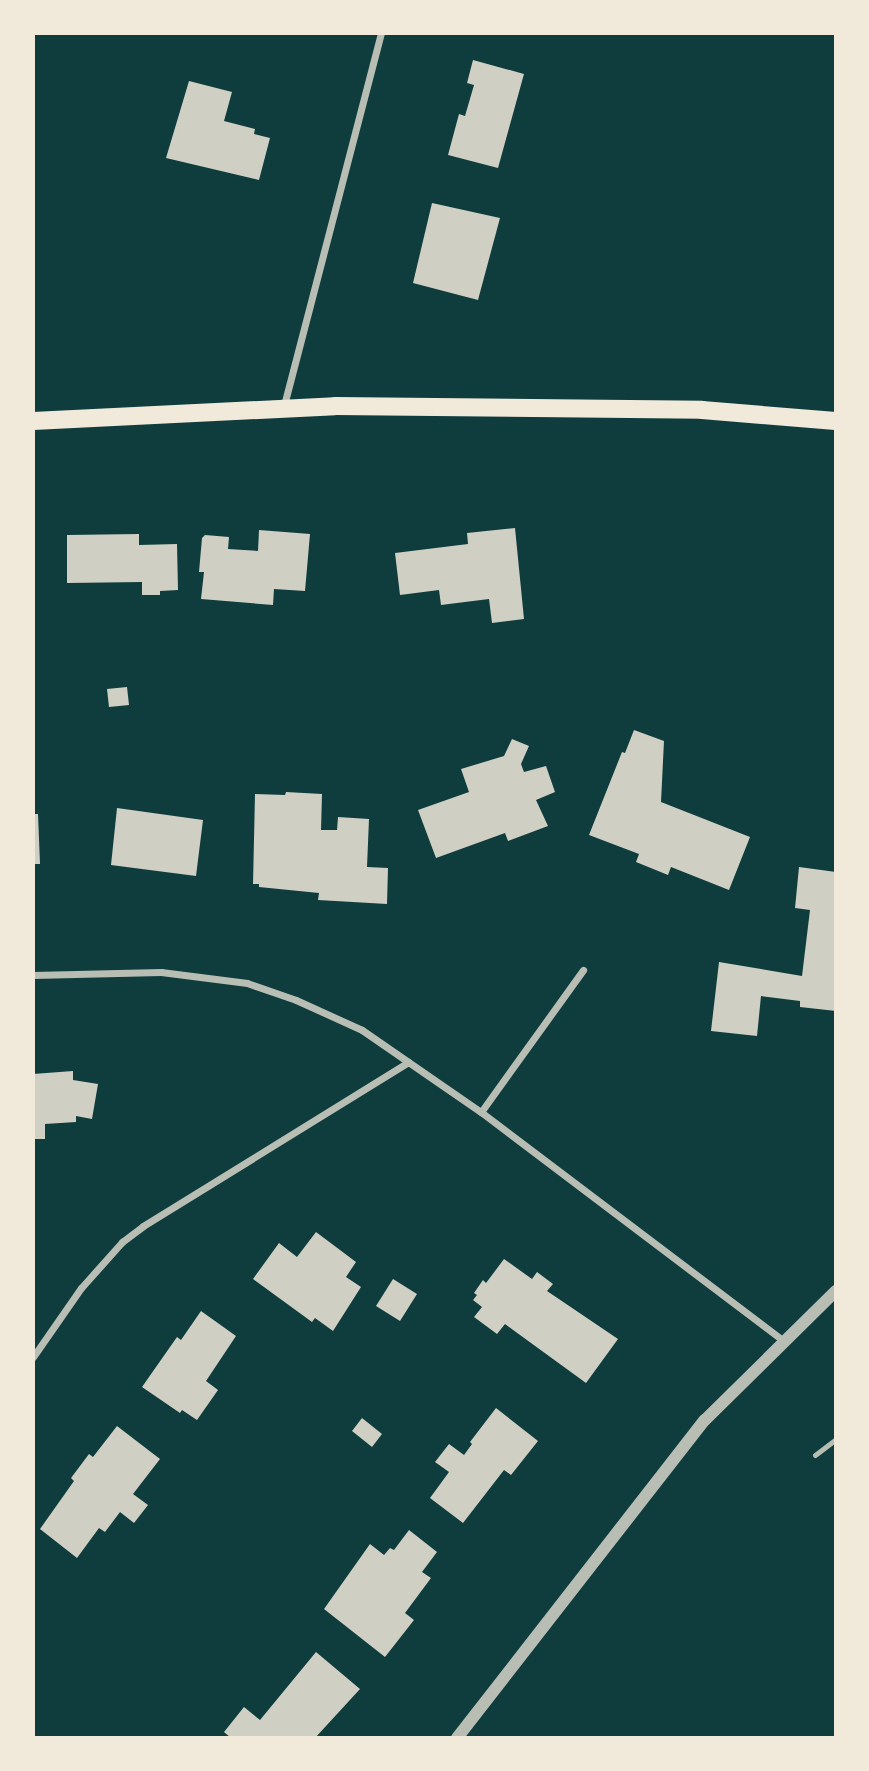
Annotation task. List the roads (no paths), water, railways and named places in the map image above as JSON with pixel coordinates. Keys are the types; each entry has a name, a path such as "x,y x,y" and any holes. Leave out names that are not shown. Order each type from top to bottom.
{"main road":[{"path":"33,421 335,406 702,410 836,421"}],"street":[{"path":"282,409 381,33"},
{"path":"481,1112 583,970"},
{"path":"33,975 160,972 247,983 296,1000 362,1030 481,1112 783,1339"},
{"path":"33,1357 81,1289 122,1242 143,1226 410,1062"},
{"path":"463,1736 705,1419 783,1339 836,1291"}],"lane":[{"path":"815,1455 836,1439"}]}
